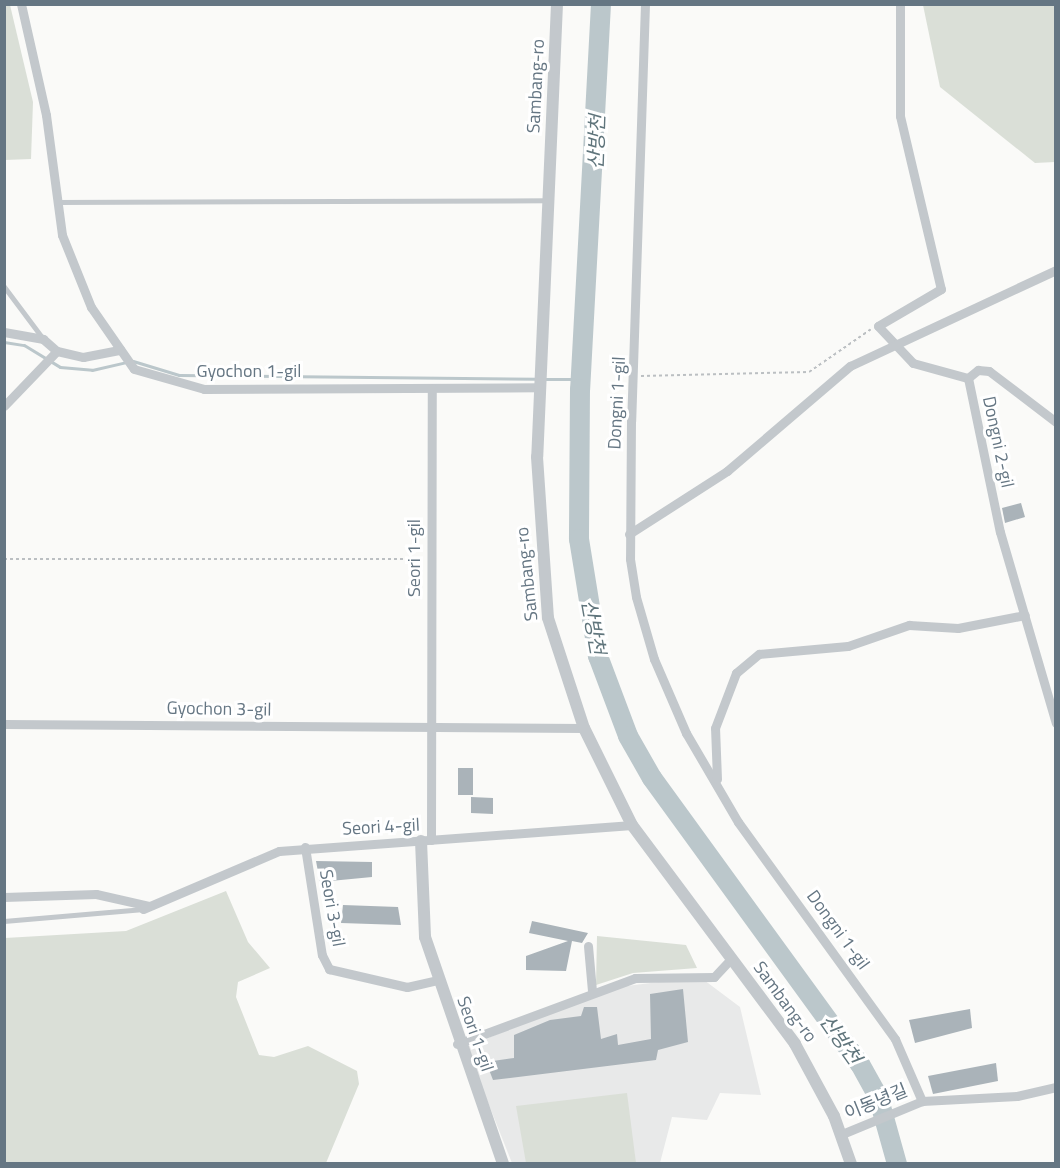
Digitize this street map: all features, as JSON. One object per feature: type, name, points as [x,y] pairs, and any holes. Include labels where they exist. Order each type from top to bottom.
[{"type":"street","name":"Gyochon 1-gil","points":[[21,4],[46,115],[56,202],[72,267],[122,353],[134,368],[196,389],[539,386]]},
{"type":"street","name":"Sambang-ro","points":[[557,4],[537,467],[547,608],[584,728],[632,825],[795,1044],[842,1134],[851,1164]]},
{"type":"street","name":"Dongni 1-gil","points":[[645,4],[629,534],[636,597],[654,659],[686,733],[717,784],[895,1039],[922,1101]]},
{"type":"street","points":[[878,326],[941,289],[900,116],[900,4]]},
{"type":"street","points":[[629,534],[727,471],[850,366],[891,344],[930,333],[1056,270]]},
{"type":"street","name":"Dongni 2-gil","points":[[878,326],[891,344],[914,363],[968,378],[1000,532],[1056,723]]},
{"type":"street","points":[[4,332],[43,339],[55,354],[83,357],[122,353]]},
{"type":"street","points":[[4,406],[44,368],[55,354]]},
{"type":"street","points":[[968,378],[978,370],[989,371],[1056,422]]},
{"type":"street","name":"Seori 1-gil","points":[[432,388],[432,728],[421,909],[438,980],[458,1044],[503,1164]]},
{"type":"street","points":[[717,784],[715,728],[736,673],[749,660],[773,651],[848,646],[909,625],[958,628],[1025,615]]},
{"type":"street","name":"Gyochon 3-gil","points":[[4,724],[432,728]]},
{"type":"street","points":[[432,728],[584,728]]},
{"type":"street","name":"Seori 4-gil","points":[[146,908],[279,851],[305,847],[426,841],[632,825]]},
{"type":"street","name":"Seori 3-gil","points":[[305,847],[322,955],[329,969],[407,987],[438,980]]},
{"type":"street","points":[[4,897],[96,894],[146,908]]},
{"type":"street","points":[[588,946],[586,958],[592,991]]},
{"type":"street","points":[[574,957],[586,958]]},
{"type":"street","points":[[458,1044],[592,991],[635,978],[714,977],[731,959]]},
{"type":"street","points":[[922,1101],[1007,1098],[1056,1087]]},
{"type":"street","name":"이동녕길","points":[[842,1134],[922,1101]]},
{"type":"lane","points":[[56,202],[549,200]]},
{"type":"lane","points":[[4,286],[43,339]]},
{"type":"lane","points":[[4,921],[146,908]]},
{"type":"path","points":[[635,376],[809,372],[878,326]]},
{"type":"path","points":[[4,559],[432,559]]},
{"type":"shaded area","points":[[4,5],[10,5],[33,102],[31,159],[5,160]]},
{"type":"shaded area","points":[[923,5],[1055,5],[1055,162],[1035,163],[940,87]]},
{"type":"shaded area","points":[[226,891],[248,942],[270,968],[238,982],[236,997],[259,1055],[274,1057],[308,1046],[357,1071],[359,1084],[326,1163],[5,1163],[5,938],[126,931]]},
{"type":"shaded area","points":[[597,936],[686,945],[697,968],[633,973],[596,985]]},
{"type":"shaded area","points":[[700,977],[740,1007],[761,1095],[720,1093],[707,1120],[672,1117],[660,1163],[512,1163],[466,1047],[610,988]]},
{"type":"shaded area","points":[[627,1093],[636,1163],[526,1163],[516,1106]]},
{"type":"building","points":[[1021,503],[1025,517],[1005,523],[1002,508]]},
{"type":"building","points":[[458,768],[473,768],[473,795],[458,795]]},
{"type":"building","points":[[471,797],[493,798],[493,814],[471,813]]},
{"type":"building","points":[[316,861],[372,862],[372,877],[320,882]]},
{"type":"building","points":[[343,905],[398,907],[401,925],[341,923]]},
{"type":"building","points":[[532,921],[588,933],[582,943],[572,941],[566,971],[526,970],[526,956],[568,941],[529,933]]},
{"type":"building","points":[[683,989],[688,1042],[658,1050],[656,1060],[493,1080],[486,1062],[514,1058],[514,1035],[550,1020],[581,1016],[584,1007],[597,1007],[601,1039],[617,1034],[618,1045],[651,1039],[650,994]]},
{"type":"building","points":[[970,1009],[972,1028],[915,1043],[909,1020]]},
{"type":"building","points":[[996,1063],[998,1081],[933,1094],[928,1076]]},
{"type":"waterway","name":"산방천","points":[[601,4],[580,389],[579,539],[598,656],[628,736],[652,778],[860,1064],[878,1096],[897,1164]]},
{"type":"waterway","points":[[4,342],[24,345],[60,367],[92,370],[126,362]]},
{"type":"waterway","points":[[133,361],[179,375],[536,379]]},
{"type":"waterway","points":[[543,379],[580,379]]}]
